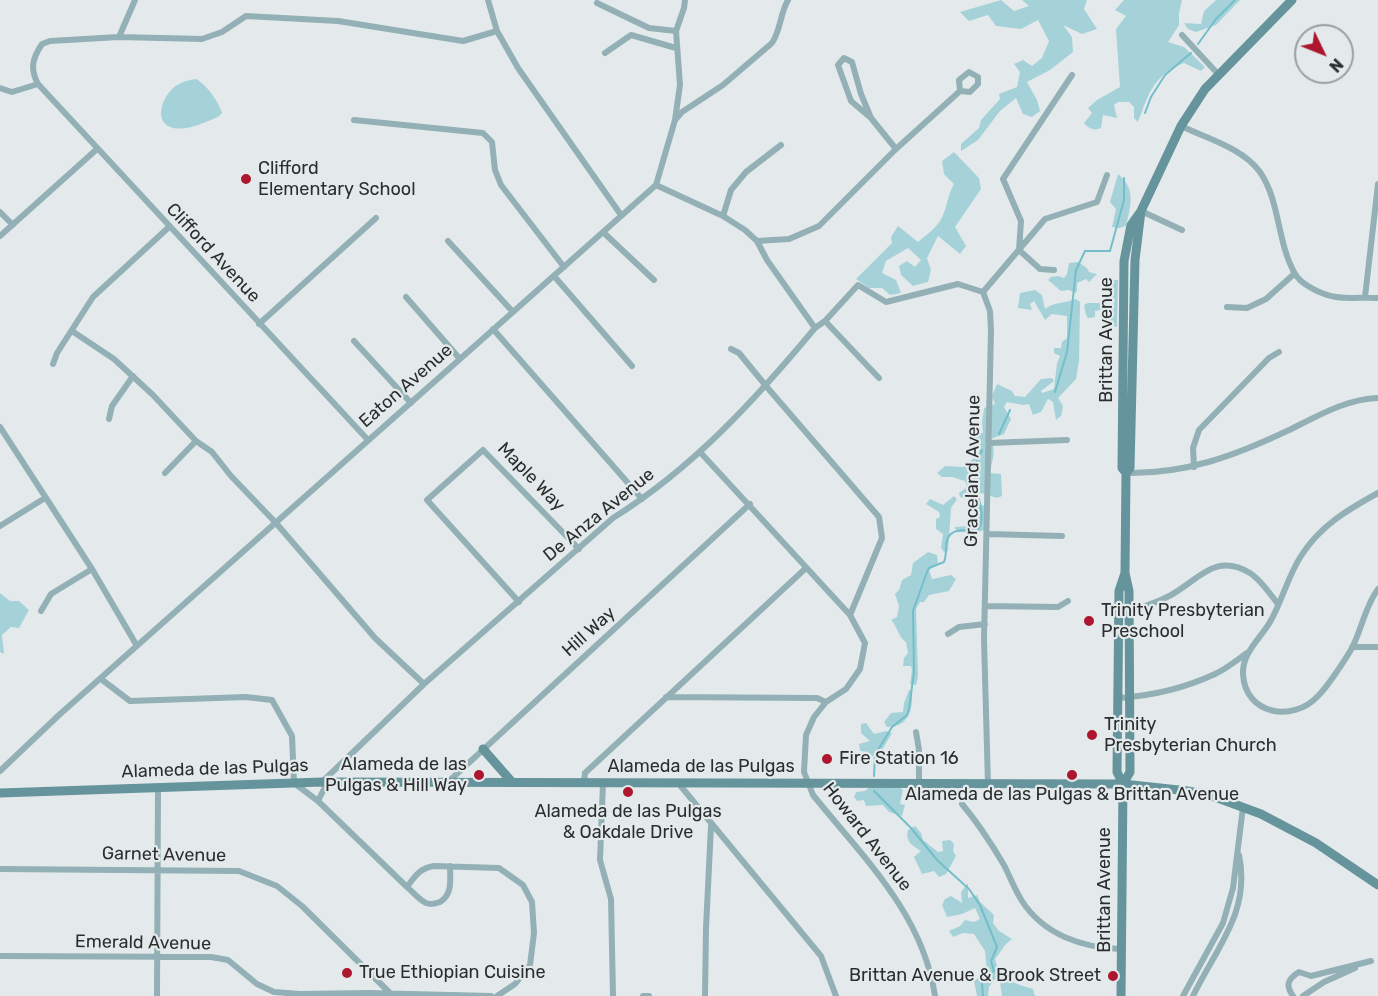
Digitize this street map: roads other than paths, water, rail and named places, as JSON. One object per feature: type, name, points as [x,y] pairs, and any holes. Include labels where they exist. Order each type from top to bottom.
[{"type":"main road","name":"Brittan Avenue","points":[[1123,784],[1130,772],[1129,591],[1125,573],[1126,472],[1130,468],[1135,260],[1141,211],[1181,126],[1205,89],[1292,0]]},
{"type":"main road","name":"Brittan Avenue","points":[[1121,996],[1123,784],[1117,772],[1119,591],[1125,573]]},
{"type":"main road","points":[[483,749],[512,782]]},
{"type":"main road","name":"Alameda de las Pulgas","points":[[0,793],[326,782],[1123,784],[1188,791],[1243,807],[1288,827],[1378,885]]},
{"type":"street","points":[[119,37],[135,0]]},
{"type":"street","points":[[488,0],[497,31],[518,68],[621,215]]},
{"type":"street","points":[[685,0],[676,32],[680,85],[675,120],[656,186],[723,216],[745,230],[757,241],[767,260],[815,328]]},
{"type":"street","points":[[675,120],[682,112],[723,86],[772,43],[778,34],[782,11],[788,0]]},
{"type":"street","points":[[597,3],[649,28],[676,32]]},
{"type":"street","points":[[0,88],[12,92],[38,84],[32,69],[33,60],[42,44],[50,41],[119,37],[202,39],[222,32],[246,15],[348,22],[463,41],[497,31]]},
{"type":"street","points":[[605,53],[631,34],[676,48]]},
{"type":"street","points":[[1182,35],[1218,74]]},
{"type":"street","points":[[871,118],[852,62],[844,58],[838,65],[851,101],[871,118],[896,149]]},
{"type":"street","points":[[1019,250],[1021,221],[1003,179],[1072,75]]},
{"type":"street","name":"Clifford Avenue","points":[[38,84],[368,440]]},
{"type":"street","points":[[757,241],[789,238],[819,226],[896,149],[960,91]]},
{"type":"street","points":[[354,120],[483,133],[492,142],[495,170],[501,185],[564,267]]},
{"type":"street","points":[[1181,126],[1237,152],[1250,160],[1260,172],[1270,193],[1294,274],[1312,288],[1335,297],[1378,298]]},
{"type":"street","points":[[723,216],[731,190],[747,172],[781,145]]},
{"type":"street","points":[[0,236],[97,149]]},
{"type":"street","points":[[983,292],[1045,219],[1096,202],[1107,175]]},
{"type":"street","points":[[1365,297],[1378,183]]},
{"type":"street","name":"Eaton Avenue","points":[[0,771],[59,715],[656,186]]},
{"type":"street","points":[[1141,211],[1182,230]]},
{"type":"street","points":[[0,212],[13,225]]},
{"type":"street","points":[[259,324],[376,218]]},
{"type":"street","points":[[53,364],[57,353],[93,297],[169,227]]},
{"type":"street","points":[[603,232],[654,280]]},
{"type":"street","points":[[448,241],[513,312]]},
{"type":"street","points":[[1019,250],[1040,269],[1054,270]]},
{"type":"street","points":[[1227,307],[1247,308],[1266,299],[1294,274]]},
{"type":"street","points":[[554,276],[632,366]]},
{"type":"street","name":"De Anza Avenue","points":[[318,801],[326,782],[424,684],[613,518],[642,499],[728,427],[815,328],[825,321],[858,285],[886,302],[958,284],[983,292]]},
{"type":"street","name":"Graceland Avenue","points":[[983,292],[990,311],[991,331],[985,606],[988,785]]},
{"type":"street","points":[[406,297],[460,359]]},
{"type":"street","points":[[825,321],[879,378]]},
{"type":"street","points":[[493,329],[642,499]]},
{"type":"street","points":[[72,331],[114,359],[196,441],[212,452],[375,638],[424,684]]},
{"type":"street","points":[[354,341],[411,403]]},
{"type":"street","points":[[730,350],[740,353],[879,516],[882,538],[850,615]]},
{"type":"street","points":[[1194,466],[1192,447],[1199,430],[1269,358],[1279,352]]},
{"type":"street","points":[[109,419],[112,406],[133,376]]},
{"type":"street","points":[[1126,472],[1163,472],[1226,458],[1343,404],[1378,398]]},
{"type":"street","points":[[0,427],[3,439],[92,569],[137,646]]},
{"type":"street","points":[[989,443],[1067,440]]},
{"type":"street","points":[[165,473],[196,441]]},
{"type":"street","name":"Maple Way","points":[[519,602],[427,500],[483,450],[579,549]]},
{"type":"street","name":"Howard Avenue","points":[[700,452],[850,615],[865,643],[860,669],[846,689],[826,702],[814,717],[806,735],[804,772],[813,795],[897,898],[921,946],[935,996]]},
{"type":"street","points":[[1118,698],[1195,682],[1217,673],[1247,653],[1264,631],[1300,557],[1320,531],[1346,510],[1378,493]]},
{"type":"street","points":[[0,526],[45,498]]},
{"type":"street","name":"Hill Way","points":[[448,782],[750,504]]},
{"type":"street","points":[[987,534],[1062,536]]},
{"type":"street","points":[[1145,606],[1163,600],[1180,590],[1199,574],[1211,568],[1223,566],[1239,568],[1250,573],[1278,604]]},
{"type":"street","points":[[584,783],[585,773],[806,568]]},
{"type":"street","points":[[41,611],[51,594],[92,569]]},
{"type":"street","points":[[1247,653],[1243,674],[1251,697],[1261,706],[1276,712],[1287,713],[1299,710],[1318,697],[1352,647],[1378,589]]},
{"type":"street","points":[[985,606],[1058,607],[1068,601]]},
{"type":"street","points":[[948,634],[959,627],[985,624]]},
{"type":"street","points":[[1352,647],[1378,647]]},
{"type":"street","points":[[101,679],[130,701],[246,697],[272,700],[292,736],[294,783],[318,801],[407,887],[429,904],[436,904],[443,900],[450,889],[450,866]]},
{"type":"street","points":[[665,697],[817,698],[826,702]]},
{"type":"street","points":[[916,732],[919,750],[919,784]]},
{"type":"street","points":[[603,783],[600,860],[612,899],[613,996]]},
{"type":"street","points":[[679,784],[821,956],[836,996]]},
{"type":"street","points":[[157,996],[158,788]]},
{"type":"street","points":[[962,804],[980,825],[1030,913],[1043,925],[1069,940],[1088,946],[1121,949]]},
{"type":"street","points":[[1183,996],[1223,923],[1233,888],[1239,822],[1243,807]]},
{"type":"street","points":[[705,996],[711,825]]},
{"type":"street","points":[[1193,996],[1233,925],[1243,873],[1238,851]]},
{"type":"street","points":[[407,887],[425,867],[450,866],[498,868],[523,885],[532,902],[534,933],[530,965],[515,984],[497,996]]},
{"type":"street","name":"Garnet Avenue","points":[[0,869],[239,871],[277,886],[302,906],[390,993]]},
{"type":"street","name":"Emerald Avenue","points":[[0,956],[211,957],[228,960],[257,984],[274,992],[491,996]]},
{"type":"street","points":[[1303,996],[1324,982],[1378,958]]},
{"type":"street","points":[[1293,996],[1288,983],[1290,978],[1299,972],[1311,976],[1371,961]]},
{"type":"street","points":[[643,996],[649,996]]},
{"type":"waterway","points":[[1198,44],[1216,19],[1235,0]]},
{"type":"waterway","points":[[1145,113],[1151,97],[1165,75],[1191,53]]},
{"type":"waterway","points":[[1055,392],[1067,352],[1076,270],[1085,251],[1110,251],[1124,200],[1124,178]]},
{"type":"waterway","points":[[999,434],[1010,410]]},
{"type":"waterway","points":[[874,776],[875,755],[892,727],[907,715],[909,709],[914,672],[913,611],[927,572],[929,568],[944,562],[947,541],[952,533],[961,530],[978,530],[981,524],[982,517],[974,473],[982,450]]},
{"type":"waterway","points":[[874,791],[911,828],[937,860],[969,889],[980,905],[997,947],[991,961],[994,971],[982,983],[983,996]]},
{"type":"place","name":"Clifford Elementary School","points":[[246,179]]},
{"type":"place","name":"Trinity Presbyterian Preschool","points":[[1089,621]]},
{"type":"place","name":"Trinity Presbyterian Church","points":[[1092,735]]},
{"type":"place","name":"Fire Station 16","points":[[827,759]]},
{"type":"place","name":"Alameda de las Pulgas & Hill Way","points":[[479,775]]},
{"type":"place","name":"Alameda de las Pulgas & Brittan Avenue","points":[[1072,775]]},
{"type":"place","name":"Alameda de las Pulgas & Oakdale Drive","points":[[628,792]]},
{"type":"place","name":"True Ethiopian Cuisine","points":[[347,973]]},
{"type":"place","name":"Brittan Avenue & Brook Street","points":[[1113,976]]}]
